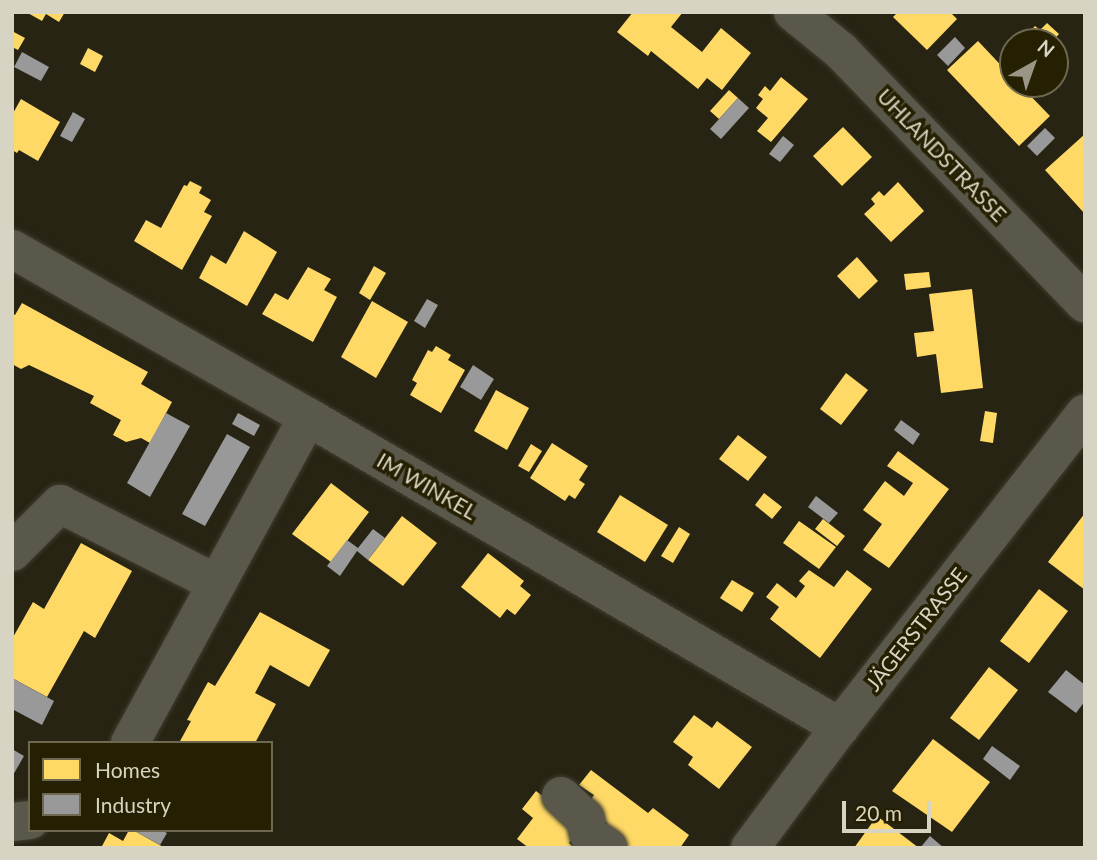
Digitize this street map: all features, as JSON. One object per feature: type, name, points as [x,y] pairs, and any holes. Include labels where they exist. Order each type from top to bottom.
[{"type":"street","name":"UHLANDSTRASSE","points":[[793,12],[841,51],[1085,304]]},
{"type":"street","name":"IM WINKEL","points":[[12,249],[308,417],[840,727]]},
{"type":"street","name":"JÄGERSTRASSE","points":[[750,848],[840,727],[1085,414]]},
{"type":"street","points":[[131,741],[308,417]]},
{"type":"street","points":[[12,552],[60,504],[216,583]]},
{"type":"street","points":[[561,796],[585,818],[589,835],[608,848]]},
{"type":"building: Homes","points":[[26,12],[65,12],[59,22],[46,14],[42,21]]},
{"type":"building: Homes","points":[[633,12],[683,12],[671,27],[702,52],[721,28],[751,53],[722,90],[707,78],[698,89],[651,51],[648,56],[617,32]]},
{"type":"building: Homes","points":[[898,12],[950,12],[957,19],[927,50],[893,17]]},
{"type":"building: Homes","points":[[12,31],[25,38],[18,50],[12,47]]},
{"type":"building: Homes","points":[[978,41],[999,63],[999,98],[1033,98],[1050,116],[1019,146],[947,70]]},
{"type":"building: Homes","points":[[88,48],[103,56],[95,72],[80,64]]},
{"type":"building: Homes","points":[[781,77],[808,99],[771,142],[757,131],[768,118],[756,108],[763,99],[758,95],[765,86],[770,91]]},
{"type":"building: Homes","points":[[729,90],[738,98],[719,119],[710,111]]},
{"type":"building: Homes","points":[[21,99],[60,122],[38,161],[19,150],[17,153],[12,150],[12,115]]},
{"type":"building: Homes","points":[[843,127],[872,157],[842,186],[813,156]]},
{"type":"building: Homes","points":[[1085,134],[1085,214],[1045,170]]},
{"type":"building: Homes","points":[[190,181],[202,187],[199,193],[211,200],[204,212],[212,216],[182,270],[134,241],[146,220],[161,228],[184,185],[187,186]]},
{"type":"building: Homes","points":[[898,182],[924,211],[891,242],[864,214],[875,204],[871,199],[879,191],[884,196]]},
{"type":"building: Homes","points":[[244,231],[277,252],[247,306],[199,278],[211,255],[226,264]]},
{"type":"building: Homes","points":[[857,257],[878,281],[859,299],[837,276]]},
{"type":"building: Homes","points":[[374,266],[386,273],[370,300],[359,293]]},
{"type":"building: Homes","points":[[308,267],[331,279],[324,290],[337,297],[313,342],[262,314],[275,293],[288,300]]},
{"type":"building: Homes","points":[[929,272],[931,287],[906,290],[904,274]]},
{"type":"building: Homes","points":[[972,289],[983,388],[941,393],[936,354],[917,357],[914,333],[934,331],[929,294]]},
{"type":"building: Homes","points":[[372,301],[408,322],[376,378],[341,357]]},
{"type":"building: Homes","points":[[22,303],[148,372],[141,384],[172,402],[150,443],[141,438],[126,442],[113,435],[121,420],[90,403],[94,396],[29,365],[21,369],[12,364],[12,313],[15,315]]},
{"type":"building: Homes","points":[[436,346],[451,355],[448,360],[465,370],[441,413],[410,395],[417,383],[412,380],[428,350],[432,352]]},
{"type":"building: Homes","points":[[846,373],[868,390],[841,425],[820,409]]},
{"type":"building: Homes","points":[[496,390],[529,408],[507,450],[474,431]]},
{"type":"building: Homes","points":[[985,411],[997,413],[993,443],[980,441]]},
{"type":"building: Homes","points":[[738,435],[767,457],[748,481],[719,459]]},
{"type":"building: Homes","points":[[552,443],[588,466],[579,480],[585,484],[575,499],[569,495],[565,501],[530,478]]},
{"type":"building: Homes","points":[[531,444],[542,451],[529,472],[518,466]]},
{"type":"building: Homes","points":[[898,451],[949,489],[889,568],[863,550],[882,524],[863,510],[885,481],[904,496],[913,483],[887,466]]},
{"type":"building: Homes","points":[[331,483],[369,512],[331,562],[292,534]]},
{"type":"building: Homes","points":[[764,493],[782,507],[772,519],[755,505]]},
{"type":"building: Homes","points":[[620,495],[668,525],[645,562],[597,532]]},
{"type":"building: Homes","points":[[1085,513],[1085,590],[1048,562]]},
{"type":"building: Homes","points":[[402,516],[437,543],[403,586],[368,560]]},
{"type":"building: Homes","points":[[823,519],[845,536],[837,546],[815,529]]},
{"type":"building: Homes","points":[[799,521],[836,547],[819,569],[783,543]]},
{"type":"building: Homes","points":[[679,527],[690,534],[673,563],[661,556]]},
{"type":"building: Homes","points":[[81,543],[132,571],[95,638],[84,631],[47,697],[12,678],[12,639],[33,602],[44,609]]},
{"type":"building: Homes","points":[[488,553],[524,581],[520,586],[531,595],[515,615],[507,609],[500,618],[461,587]]},
{"type":"building: Homes","points":[[809,570],[834,587],[847,570],[872,589],[820,658],[770,619],[779,607],[766,597],[777,583],[796,598],[805,586],[799,581]]},
{"type":"building: Homes","points":[[732,580],[754,593],[742,612],[720,598]]},
{"type":"building: Homes","points":[[1039,589],[1068,611],[1029,663],[1000,641]]},
{"type":"building: Homes","points":[[260,612],[330,650],[309,687],[270,665],[255,693],[276,704],[256,741],[180,741],[191,721],[187,720],[208,682],[215,686]]},
{"type":"building: Homes","points":[[989,667],[1018,690],[979,740],[950,718]]},
{"type":"building: Homes","points":[[694,715],[712,728],[717,721],[752,747],[719,789],[688,765],[693,757],[673,742]]},
{"type":"building: Homes","points":[[933,739],[990,782],[952,832],[892,791]]},
{"type":"building: Homes","points":[[591,770],[648,813],[653,808],[689,835],[680,848],[619,848],[600,833],[607,823],[585,807],[594,795],[579,785]]},
{"type":"building: Homes","points":[[536,791],[582,826],[569,843],[575,848],[529,848],[517,839],[533,818],[522,809]]},
{"type":"building: Homes","points":[[877,816],[919,848],[854,848]]},
{"type":"building: Homes","points":[[128,832],[137,832],[165,848],[101,848],[109,833],[123,841]]},
{"type":"building: Industry","points":[[955,37],[965,48],[948,66],[937,55]]},
{"type":"building: Industry","points":[[22,52],[49,67],[41,81],[14,67]]},
{"type":"building: Industry","points":[[738,98],[749,108],[721,139],[710,129]]},
{"type":"building: Industry","points":[[73,112],[85,119],[72,142],[60,136]]},
{"type":"building: Industry","points":[[1045,128],[1055,138],[1037,156],[1027,146]]},
{"type":"building: Industry","points":[[783,136],[794,145],[780,162],[769,154]]},
{"type":"building: Industry","points":[[427,299],[438,305],[425,328],[414,321]]},
{"type":"building: Industry","points":[[473,365],[494,379],[481,400],[460,387]]},
{"type":"building: Industry","points":[[166,413],[190,426],[150,497],[127,483]]},
{"type":"building: Industry","points":[[238,413],[260,425],[254,436],[232,424]]},
{"type":"building: Industry","points":[[901,420],[920,434],[913,445],[894,430]]},
{"type":"building: Industry","points":[[227,434],[250,447],[205,526],[182,514]]},
{"type":"building: Industry","points":[[816,496],[838,513],[829,523],[808,507]]},
{"type":"building: Industry","points":[[373,529],[385,538],[368,560],[357,551],[340,576],[327,566],[347,540],[358,548]]},
{"type":"building: Industry","points":[[1066,670],[1085,685],[1085,701],[1076,713],[1048,692]]},
{"type":"building: Industry","points":[[12,678],[54,701],[42,725],[12,709]]},
{"type":"building: Industry","points":[[992,746],[1020,766],[1010,780],[983,759]]},
{"type":"building: Industry","points":[[12,749],[24,756],[12,777]]},
{"type":"building: Industry","points":[[137,832],[167,833],[160,845]]},
{"type":"building: Industry","points":[[930,836],[944,848],[920,848]]}]
